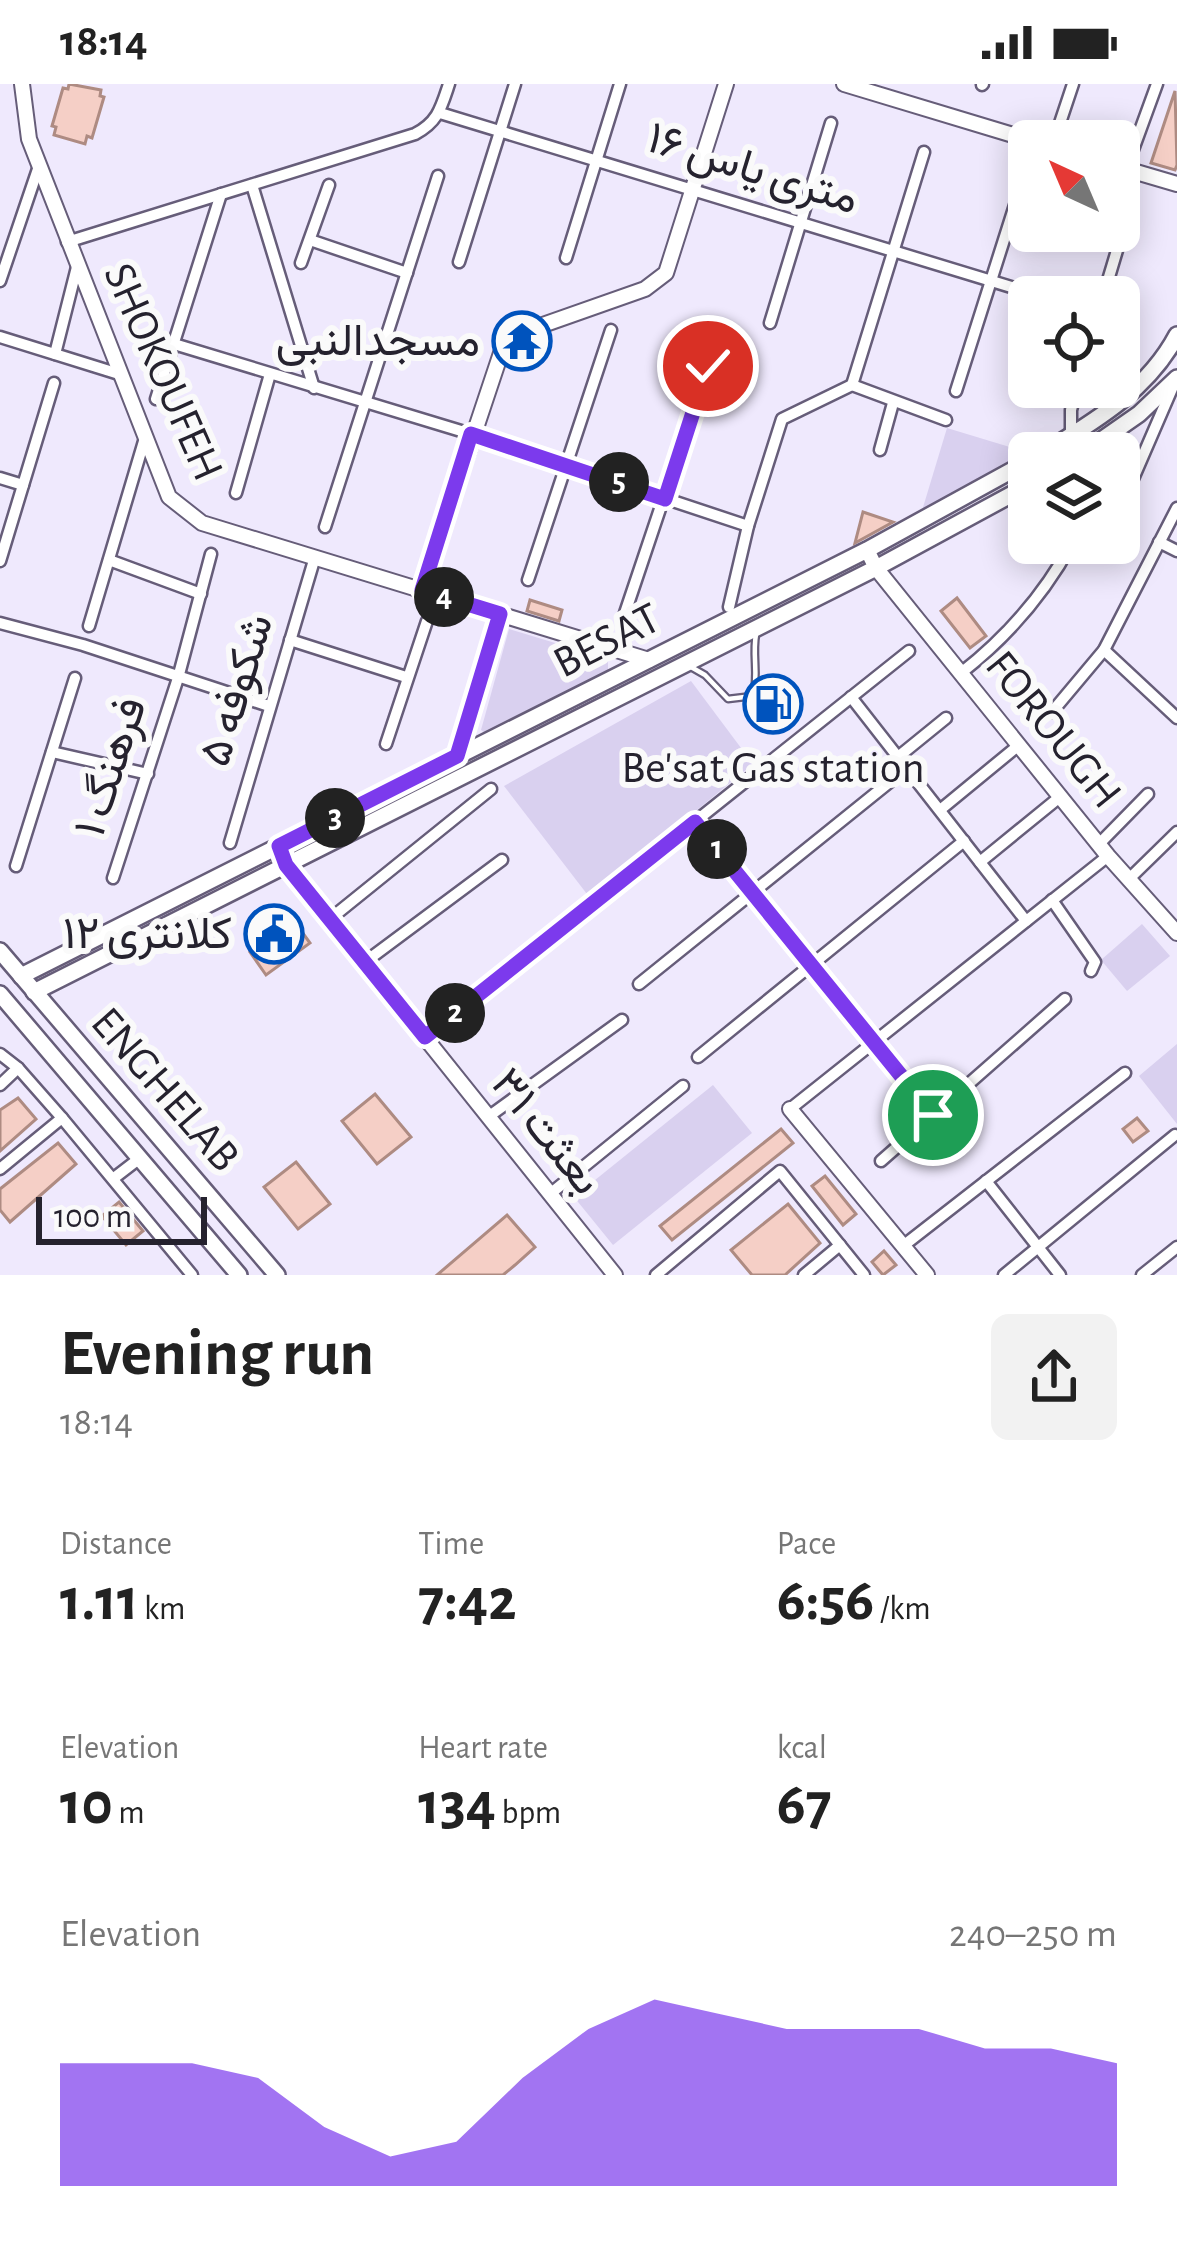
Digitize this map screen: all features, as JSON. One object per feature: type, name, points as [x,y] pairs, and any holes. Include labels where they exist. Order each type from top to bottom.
[{"type":"main road","points":[[1075,432],[1131,394],[1165,359],[1177,335]]},
{"type":"main road","points":[[1118,432],[1175,381]]},
{"type":"main road","name":"BESAT","points":[[21,976],[867,550],[1008,473]]},
{"type":"main road","name":"BESAT","points":[[34,992],[876,568],[1008,496]]},
{"type":"main road","points":[[279,846],[286,865]]},
{"type":"main road","name":"ENGHELAB","points":[[0,951],[277,1275]]},
{"type":"main road","name":"ENGHELAB","points":[[0,994],[239,1275]]},
{"type":"street","name":"SHOKOUFEH","points":[[22,84],[22,106],[39,166],[67,242],[170,497],[185,512],[202,523],[649,660]]},
{"type":"street","points":[[67,242],[415,134],[431,126],[440,113],[448,84]]},
{"type":"street","points":[[459,262],[515,84]]},
{"type":"street","points":[[566,258],[620,84]]},
{"type":"street","points":[[422,590],[506,338],[645,289],[667,273],[726,84]]},
{"type":"street","points":[[844,84],[874,88],[1008,133]]},
{"type":"street","points":[[1061,120],[1073,84]]},
{"type":"street","points":[[1140,125],[1157,84]]},
{"type":"street","name":"۱۶ متری یاس","points":[[440,113],[1008,285]]},
{"type":"street","points":[[770,323],[831,123]]},
{"type":"street","points":[[729,607],[782,418],[852,385],[924,152]]},
{"type":"street","points":[[0,280],[5,248],[39,166]]},
{"type":"street","points":[[1140,173],[1177,184]]},
{"type":"street","points":[[325,527],[438,176]]},
{"type":"street","points":[[302,263],[329,184]]},
{"type":"street","points":[[252,185],[314,388]]},
{"type":"street","points":[[157,399],[221,194]]},
{"type":"street","points":[[956,391],[1008,226]]},
{"type":"street","points":[[310,240],[407,273]]},
{"type":"street","points":[[55,353],[77,267]]},
{"type":"street","points":[[528,580],[611,330]]},
{"type":"street","points":[[0,337],[119,374]]},
{"type":"street","points":[[174,344],[567,464],[748,526]]},
{"type":"street","points":[[623,619],[708,366]]},
{"type":"street","points":[[236,493],[270,374]]},
{"type":"street","points":[[1140,462],[1175,381]]},
{"type":"street","points":[[0,561],[54,383]]},
{"type":"street","points":[[852,385],[946,421]]},
{"type":"street","points":[[880,450],[893,403]]},
{"type":"street","points":[[89,626],[145,438]]},
{"type":"street","points":[[0,478],[23,485]]},
{"type":"street","points":[[1052,712],[1104,650],[1177,508]]},
{"type":"street","points":[[1159,542],[1177,551]]},
{"type":"street","name":"FOROUGH","points":[[867,550],[876,568],[1103,850],[1177,933]]},
{"type":"street","name":"فرهنگ ۱","points":[[113,878],[178,678],[211,554]]},
{"type":"street","name":"شکوفه ۵","points":[[230,843],[314,557]]},
{"type":"street","points":[[109,560],[201,594]]},
{"type":"street","points":[[961,674],[1002,641],[1058,564]]},
{"type":"street","points":[[457,756],[500,614]]},
{"type":"street","points":[[386,744],[427,621]]},
{"type":"street","points":[[0,623],[269,706]]},
{"type":"street","points":[[290,640],[406,677]]},
{"type":"street","points":[[1104,650],[1177,718]]},
{"type":"street","points":[[425,1037],[909,651]]},
{"type":"street","points":[[16,866],[75,678]]},
{"type":"street","points":[[851,697],[1026,921]]},
{"type":"street","points":[[898,757],[946,718]]},
{"type":"street","points":[[940,810],[1019,745]]},
{"type":"street","points":[[52,752],[148,774]]},
{"type":"street","points":[[639,984],[907,768]]},
{"type":"street","points":[[330,919],[491,789]]},
{"type":"street","points":[[927,1275],[790,1109],[1052,900],[1103,850],[1148,794]]},
{"type":"street","points":[[980,862],[1060,796]]},
{"type":"street","points":[[695,822],[933,1115]]},
{"type":"street","points":[[1129,879],[1177,832]]},
{"type":"street","points":[[698,1057],[964,841]]},
{"type":"street","points":[[364,962],[502,860]]},
{"type":"street","name":"بعثت ۳۱","points":[[286,865],[615,1275]]},
{"type":"street","points":[[1052,900],[1095,962],[1090,970]]},
{"type":"street","points":[[881,1161],[1066,998]]},
{"type":"street","points":[[488,1117],[622,1020]]},
{"type":"street","points":[[0,1054],[62,1118],[192,1275]]},
{"type":"street","points":[[0,1085],[18,1068]]},
{"type":"street","points":[[903,1246],[1125,1073]]},
{"type":"street","points":[[550,1194],[683,1086]]},
{"type":"street","points":[[0,1169],[62,1118]]},
{"type":"street","points":[[1004,1275],[1175,1135]]},
{"type":"street","points":[[114,1178],[140,1158]]},
{"type":"street","points":[[656,1275],[780,1171],[864,1275]]},
{"type":"street","points":[[986,1181],[1060,1275]]},
{"type":"street","points":[[804,1275],[840,1245]]},
{"type":"street","points":[[1142,1275],[1177,1247]]},
{"type":"lane","points":[[686,664],[705,675],[728,699],[752,697],[759,674],[753,653],[756,628]]},
{"type":"shaded area","points":[[947,428],[1008,447],[1008,463],[921,514]]},
{"type":"shaded area","points":[[509,629],[608,659],[608,671],[485,733],[481,730]]},
{"type":"shaded area","points":[[691,681],[753,764],[590,898],[504,786]]},
{"type":"shaded area","points":[[1142,924],[1170,956],[1127,991],[1101,960]]},
{"type":"shaded area","points":[[1177,1044],[1177,1124],[1139,1076]]},
{"type":"shaded area","points":[[713,1085],[752,1133],[613,1245],[574,1197]]},
{"type":"building","points":[[69,84],[101,90],[104,97],[92,138],[87,136],[85,144],[54,135],[56,127],[52,126],[63,88],[68,89]]},
{"type":"building","points":[[1175,91],[1177,165],[1175,170],[1151,163]]},
{"type":"building","points":[[863,512],[893,522],[855,543]]},
{"type":"building","points":[[957,598],[986,636],[970,648],[941,611]]},
{"type":"building","points":[[530,600],[562,610],[559,621],[527,611]]},
{"type":"building","points":[[294,921],[310,943],[266,975],[250,952]]},
{"type":"building","points":[[375,1094],[411,1137],[377,1164],[342,1121]]},
{"type":"building","points":[[18,1098],[36,1119],[0,1151],[0,1110]]},
{"type":"building","points":[[1137,1118],[1148,1131],[1133,1142],[1123,1129]]},
{"type":"building","points":[[781,1129],[793,1143],[672,1240],[660,1226]]},
{"type":"building","points":[[58,1143],[76,1164],[10,1222],[0,1210],[0,1189]]},
{"type":"building","points":[[296,1162],[330,1204],[298,1229],[264,1187]]},
{"type":"building","points":[[825,1176],[856,1214],[843,1225],[812,1186]]},
{"type":"building","points":[[119,1202],[143,1231],[126,1245],[102,1216]]},
{"type":"building","points":[[788,1204],[820,1243],[785,1275],[752,1275],[731,1250]]},
{"type":"building","points":[[507,1215],[535,1247],[515,1265],[503,1275],[437,1275]]},
{"type":"building","points":[[884,1251],[896,1265],[883,1275],[872,1262]]},
{"type":"place","name":"مسجدالنبی","points":[[522,341]]},
{"type":"place","name":"Be'sat Gas station","points":[[773,704]]},
{"type":"place","name":"کلانتری ۱۲","points":[[274,934]]},
{"type":"route","points":[[708,366],[665,499],[471,434],[422,590],[500,614],[457,756],[279,846],[286,865],[425,1037],[695,822],[933,1115]]}]
